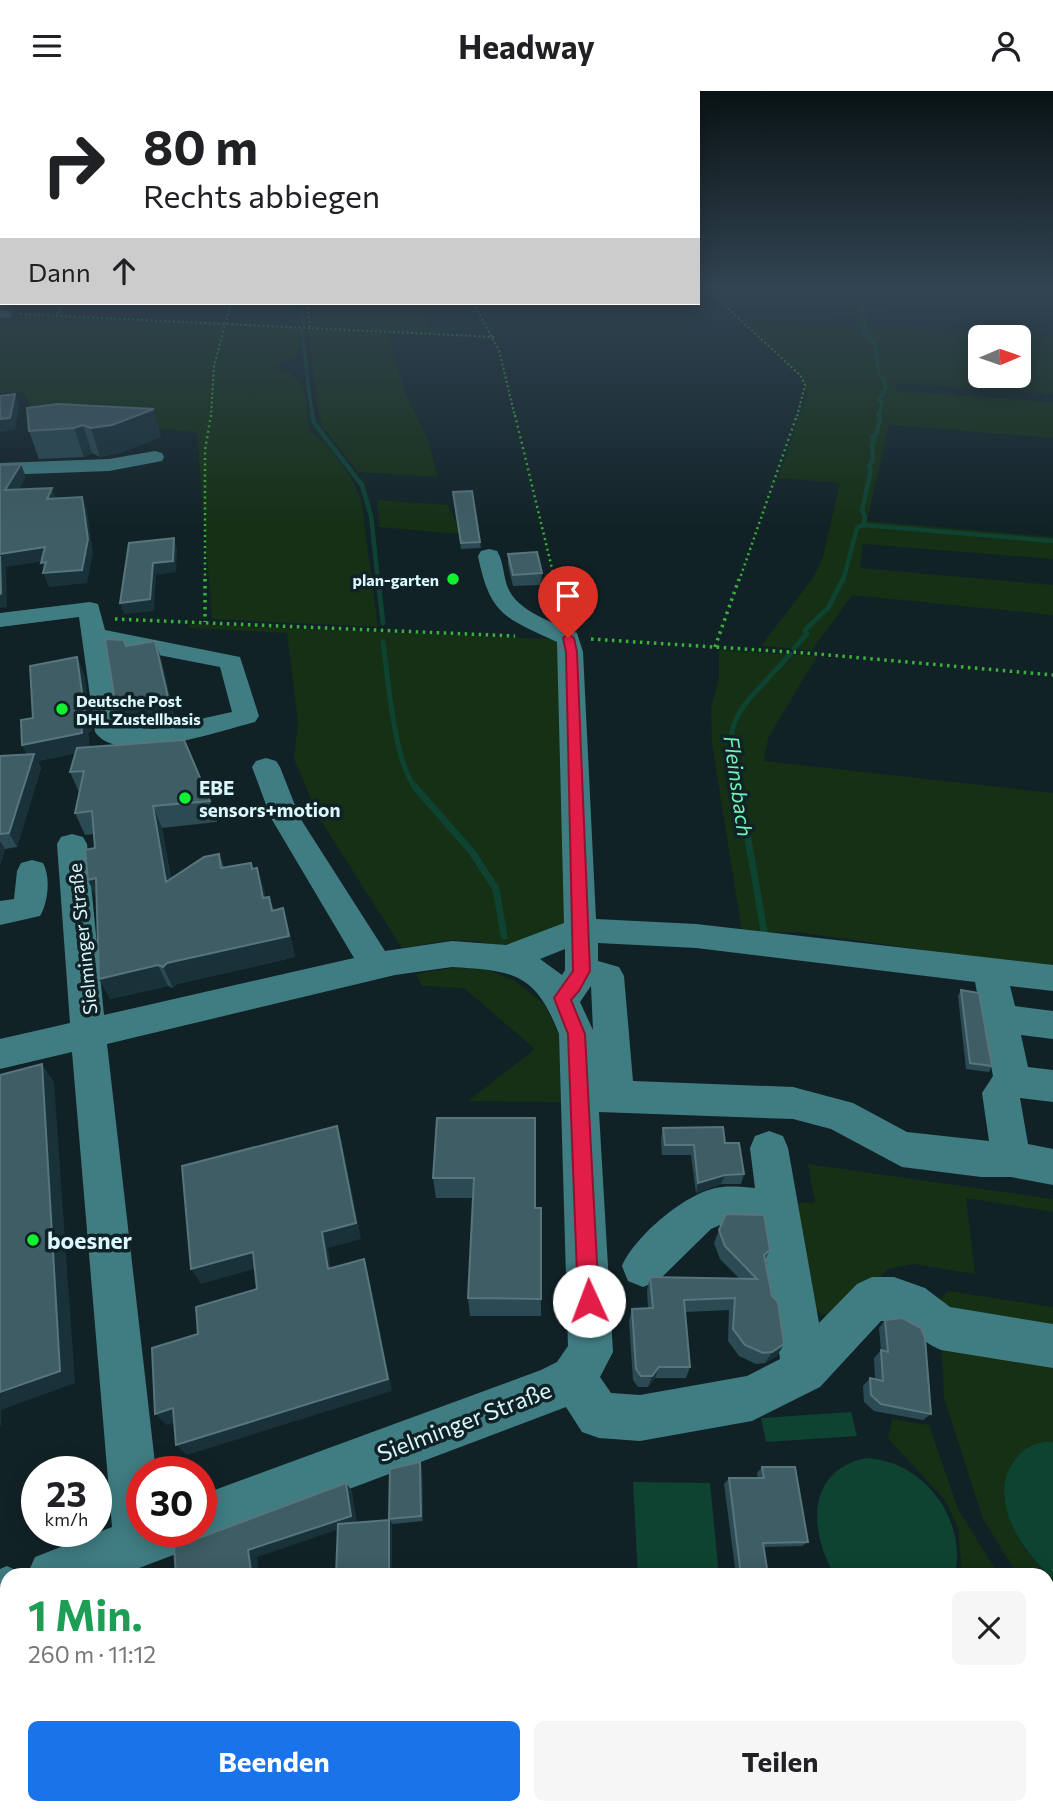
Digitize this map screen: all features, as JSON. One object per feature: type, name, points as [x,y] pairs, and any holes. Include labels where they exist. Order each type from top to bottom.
[{"type":"street","points":[[0,469],[109,465],[155,457]]},
{"type":"street","points":[[489,557],[498,592],[504,601],[568,638],[571,652],[580,930],[572,984]]},
{"type":"street","points":[[0,619],[90,609],[108,732],[115,738],[141,740],[246,716],[231,662],[94,635]]},
{"type":"street","points":[[266,767],[286,818],[376,966]]},
{"type":"street","name":"Sielminger Straße","points":[[72,844],[100,1157],[143,1456]]},
{"type":"street","points":[[0,913],[29,908],[32,870]]},
{"type":"street","points":[[580,930],[696,936],[1053,978]]},
{"type":"street","name":"Sielminger Straße","points":[[508,958],[580,930]]},
{"type":"street","name":"Sielminger Straße","points":[[0,1054],[376,966],[452,954],[508,958],[572,984],[577,1034],[599,1096],[591,1352],[573,1378],[554,1389],[217,1514]]},
{"type":"street","points":[[990,969],[1012,1081]]},
{"type":"street","points":[[999,1018],[1053,1024]]},
{"type":"street","points":[[1012,1081],[1053,1086]]},
{"type":"street","points":[[1011,1159],[1001,1093],[1012,1081]]},
{"type":"street","points":[[599,1096],[793,1103],[840,1115],[902,1149],[981,1159],[1011,1159],[1053,1167]]},
{"type":"street","points":[[769,1148],[804,1371]]},
{"type":"street","points":[[643,1266],[697,1215],[720,1206],[778,1207]]},
{"type":"street","points":[[573,1378],[598,1415],[640,1418],[752,1398],[804,1371],[872,1299],[894,1299],[910,1303],[942,1328],[1053,1346]]},
{"type":"street","name":"Sielminger Straße","points":[[72,1568],[128,1547]]},
{"type":"path","points":[[205,622],[205,450],[213,405],[214,367]]},
{"type":"path","points":[[501,367],[568,638],[715,647],[1053,675]]},
{"type":"path","points":[[715,647],[800,408],[805,385],[801,376],[792,367]]},
{"type":"path","points":[[90,609],[104,618],[517,636]]},
{"type":"shaded area","points":[[0,367],[277,367],[288,372],[305,391],[309,430],[328,446],[350,476],[361,499],[378,627],[212,619],[197,432],[37,421],[24,392],[0,393]]},
{"type":"shaded area","points":[[313,367],[398,367],[404,390],[428,440],[438,477],[358,472],[323,427]]},
{"type":"shaded area","points":[[794,367],[968,367],[968,388],[896,383],[897,391],[1053,402],[1053,438],[889,425],[867,521],[1053,537],[1053,559],[863,544],[860,568],[1053,585],[1053,615],[852,595],[812,650],[761,646],[813,578],[823,557],[840,483],[778,478],[807,393],[803,376]]},
{"type":"shaded area","points":[[1031,367],[1053,367],[1053,394],[982,389],[1031,389]]},
{"type":"shaded area","points":[[377,500],[448,505],[461,534],[379,527]]},
{"type":"shaded area","points":[[190,624],[552,639],[562,644],[575,923],[500,947],[477,941],[450,940],[402,948],[319,818],[294,759],[298,723],[287,633],[188,628]]},
{"type":"shaded area","points":[[719,650],[817,656],[768,738],[764,761],[1053,793],[1053,968],[797,932],[742,932],[712,743],[711,709],[719,677]]},
{"type":"shaded area","points":[[453,968],[485,969],[514,980],[544,1004],[559,1034],[561,1102],[468,1101],[535,1049],[464,988],[422,986],[416,974]]},
{"type":"shaded area","points":[[808,1164],[1053,1199],[1053,1212],[966,1198],[975,1274],[914,1264],[888,1269],[844,1314],[824,1315],[809,1306],[795,1203],[815,1202]]},
{"type":"shaded area","points":[[948,1291],[1053,1307],[1053,1334],[936,1304]]},
{"type":"shaded area","points":[[941,1338],[1053,1356],[1053,1442],[1014,1460],[1006,1493],[1012,1525],[1029,1554],[1041,1568],[1014,1568],[983,1519],[944,1398]]},
{"type":"shaded area","points":[[851,1412],[857,1436],[766,1442],[761,1418]]},
{"type":"shaded area","points":[[892,1419],[929,1425],[958,1509],[995,1568],[961,1568],[958,1527],[945,1500],[888,1438]]},
{"type":"shaded area","points":[[1043,1442],[1053,1442],[1053,1568],[1042,1568],[1029,1553],[1010,1521],[1006,1504],[1005,1486],[1009,1470],[1026,1449]]},
{"type":"shaded area","points":[[866,1458],[887,1462],[906,1470],[923,1482],[937,1497],[947,1514],[954,1534],[956,1568],[831,1568],[820,1539],[818,1504],[832,1475],[846,1465]]},
{"type":"shaded area","points":[[633,1482],[710,1483],[718,1568],[638,1568]]},
{"type":"building","points":[[15,394],[10,418],[0,419],[0,396]]},
{"type":"building","points":[[57,404],[154,409],[112,425],[29,431],[27,408]]},
{"type":"building","points":[[21,464],[5,490],[52,488],[47,499],[82,497],[88,539],[82,570],[43,573],[46,562],[41,563],[45,547],[0,554],[0,465]]},
{"type":"building","points":[[472,491],[480,542],[461,543],[453,492]]},
{"type":"building","points":[[174,538],[173,561],[153,563],[150,599],[120,603],[129,543]]},
{"type":"building","points":[[537,552],[542,573],[513,575],[508,554]]},
{"type":"building","points":[[105,639],[124,640],[126,646],[155,641],[168,697],[116,707]]},
{"type":"building","name":"Deutsche Post DHL Zustellbasis","points":[[77,657],[85,714],[80,715],[82,733],[22,745],[21,720],[33,718],[30,666]]},
{"type":"building","points":[[184,740],[210,801],[153,806],[166,882],[204,857],[219,854],[221,868],[251,863],[252,869],[257,868],[263,898],[269,897],[272,911],[283,908],[289,936],[167,963],[163,967],[158,965],[99,979],[96,878],[88,880],[85,850],[95,848],[92,811],[75,813],[84,771],[70,772],[77,748]]},
{"type":"building","points":[[34,754],[9,833],[0,834],[0,756]]},
{"type":"building","points":[[961,990],[979,993],[992,1066],[970,1063]]},
{"type":"building","name":"boesner","points":[[42,1064],[60,1371],[0,1392],[0,1075]]},
{"type":"building","points":[[437,1118],[535,1118],[535,1208],[541,1208],[541,1299],[468,1298],[474,1178],[433,1178]]},
{"type":"building","points":[[337,1126],[356,1223],[322,1232],[328,1269],[364,1259],[388,1379],[176,1445],[173,1408],[155,1414],[152,1348],[198,1334],[196,1307],[257,1289],[253,1252],[191,1269],[182,1166]]},
{"type":"building","points":[[723,1127],[725,1143],[739,1143],[744,1174],[725,1175],[698,1183],[694,1145],[665,1145],[663,1128]]},
{"type":"building","points":[[726,1214],[764,1215],[770,1250],[764,1255],[772,1296],[778,1302],[784,1344],[772,1352],[763,1353],[745,1345],[733,1329],[735,1298],[684,1300],[690,1367],[659,1367],[652,1376],[641,1376],[636,1369],[632,1309],[653,1308],[650,1277],[757,1279],[725,1246],[719,1230]]},
{"type":"building","points":[[902,1318],[921,1328],[925,1338],[931,1414],[881,1404],[871,1395],[870,1378],[883,1381],[881,1350],[888,1352],[885,1320]]},
{"type":"building","points":[[420,1462],[421,1516],[389,1519],[390,1469]]},
{"type":"building","points":[[762,1467],[795,1467],[808,1542],[763,1543],[767,1568],[740,1568],[729,1478],[764,1478]]},
{"type":"building","points":[[346,1483],[351,1516],[248,1550],[251,1568],[176,1568],[174,1547],[217,1547],[217,1531]]},
{"type":"building","points":[[389,1520],[389,1568],[336,1568],[338,1524]]},
{"type":"waterway","points":[[306,367],[313,417]]},
{"type":"waterway","name":"Fleinsbach","points":[[878,367],[886,388],[879,400],[882,402],[879,417]]},
{"type":"waterway","points":[[312,415],[314,423],[362,485],[371,516],[378,581]]},
{"type":"waterway","name":"Fleinsbach","points":[[863,525],[865,517],[862,510],[871,470],[869,466],[873,460],[872,444],[875,441],[872,437],[876,435],[879,417]]},
{"type":"waterway","name":"Fleinsbach","points":[[843,581],[857,528],[863,525]]},
{"type":"waterway","points":[[863,525],[1053,541]]},
{"type":"waterway","points":[[378,579],[383,623]]},
{"type":"waterway","name":"Fleinsbach","points":[[794,648],[807,634],[805,630],[828,608],[843,579]]},
{"type":"waterway","points":[[383,642],[397,742],[409,778],[417,789]]},
{"type":"waterway","name":"Fleinsbach","points":[[739,789],[731,750],[731,735],[735,722],[750,698],[790,654]]},
{"type":"waterway","points":[[415,787],[472,852],[496,889],[504,936]]},
{"type":"waterway","name":"Fleinsbach","points":[[739,787],[765,937]]},
{"type":"place","name":"plan-garten","points":[[453,579]]},
{"type":"place","name":"Deutsche Post DHL Zustellbasis","points":[[62,709]]},
{"type":"place","name":"EBE sensors+motion","points":[[185,798]]},
{"type":"place","name":"boesner","points":[[33,1240]]},
{"type":"route","points":[[568,638],[571,652],[582,971],[573,987],[562,998],[577,1034],[589,1301]]}]
